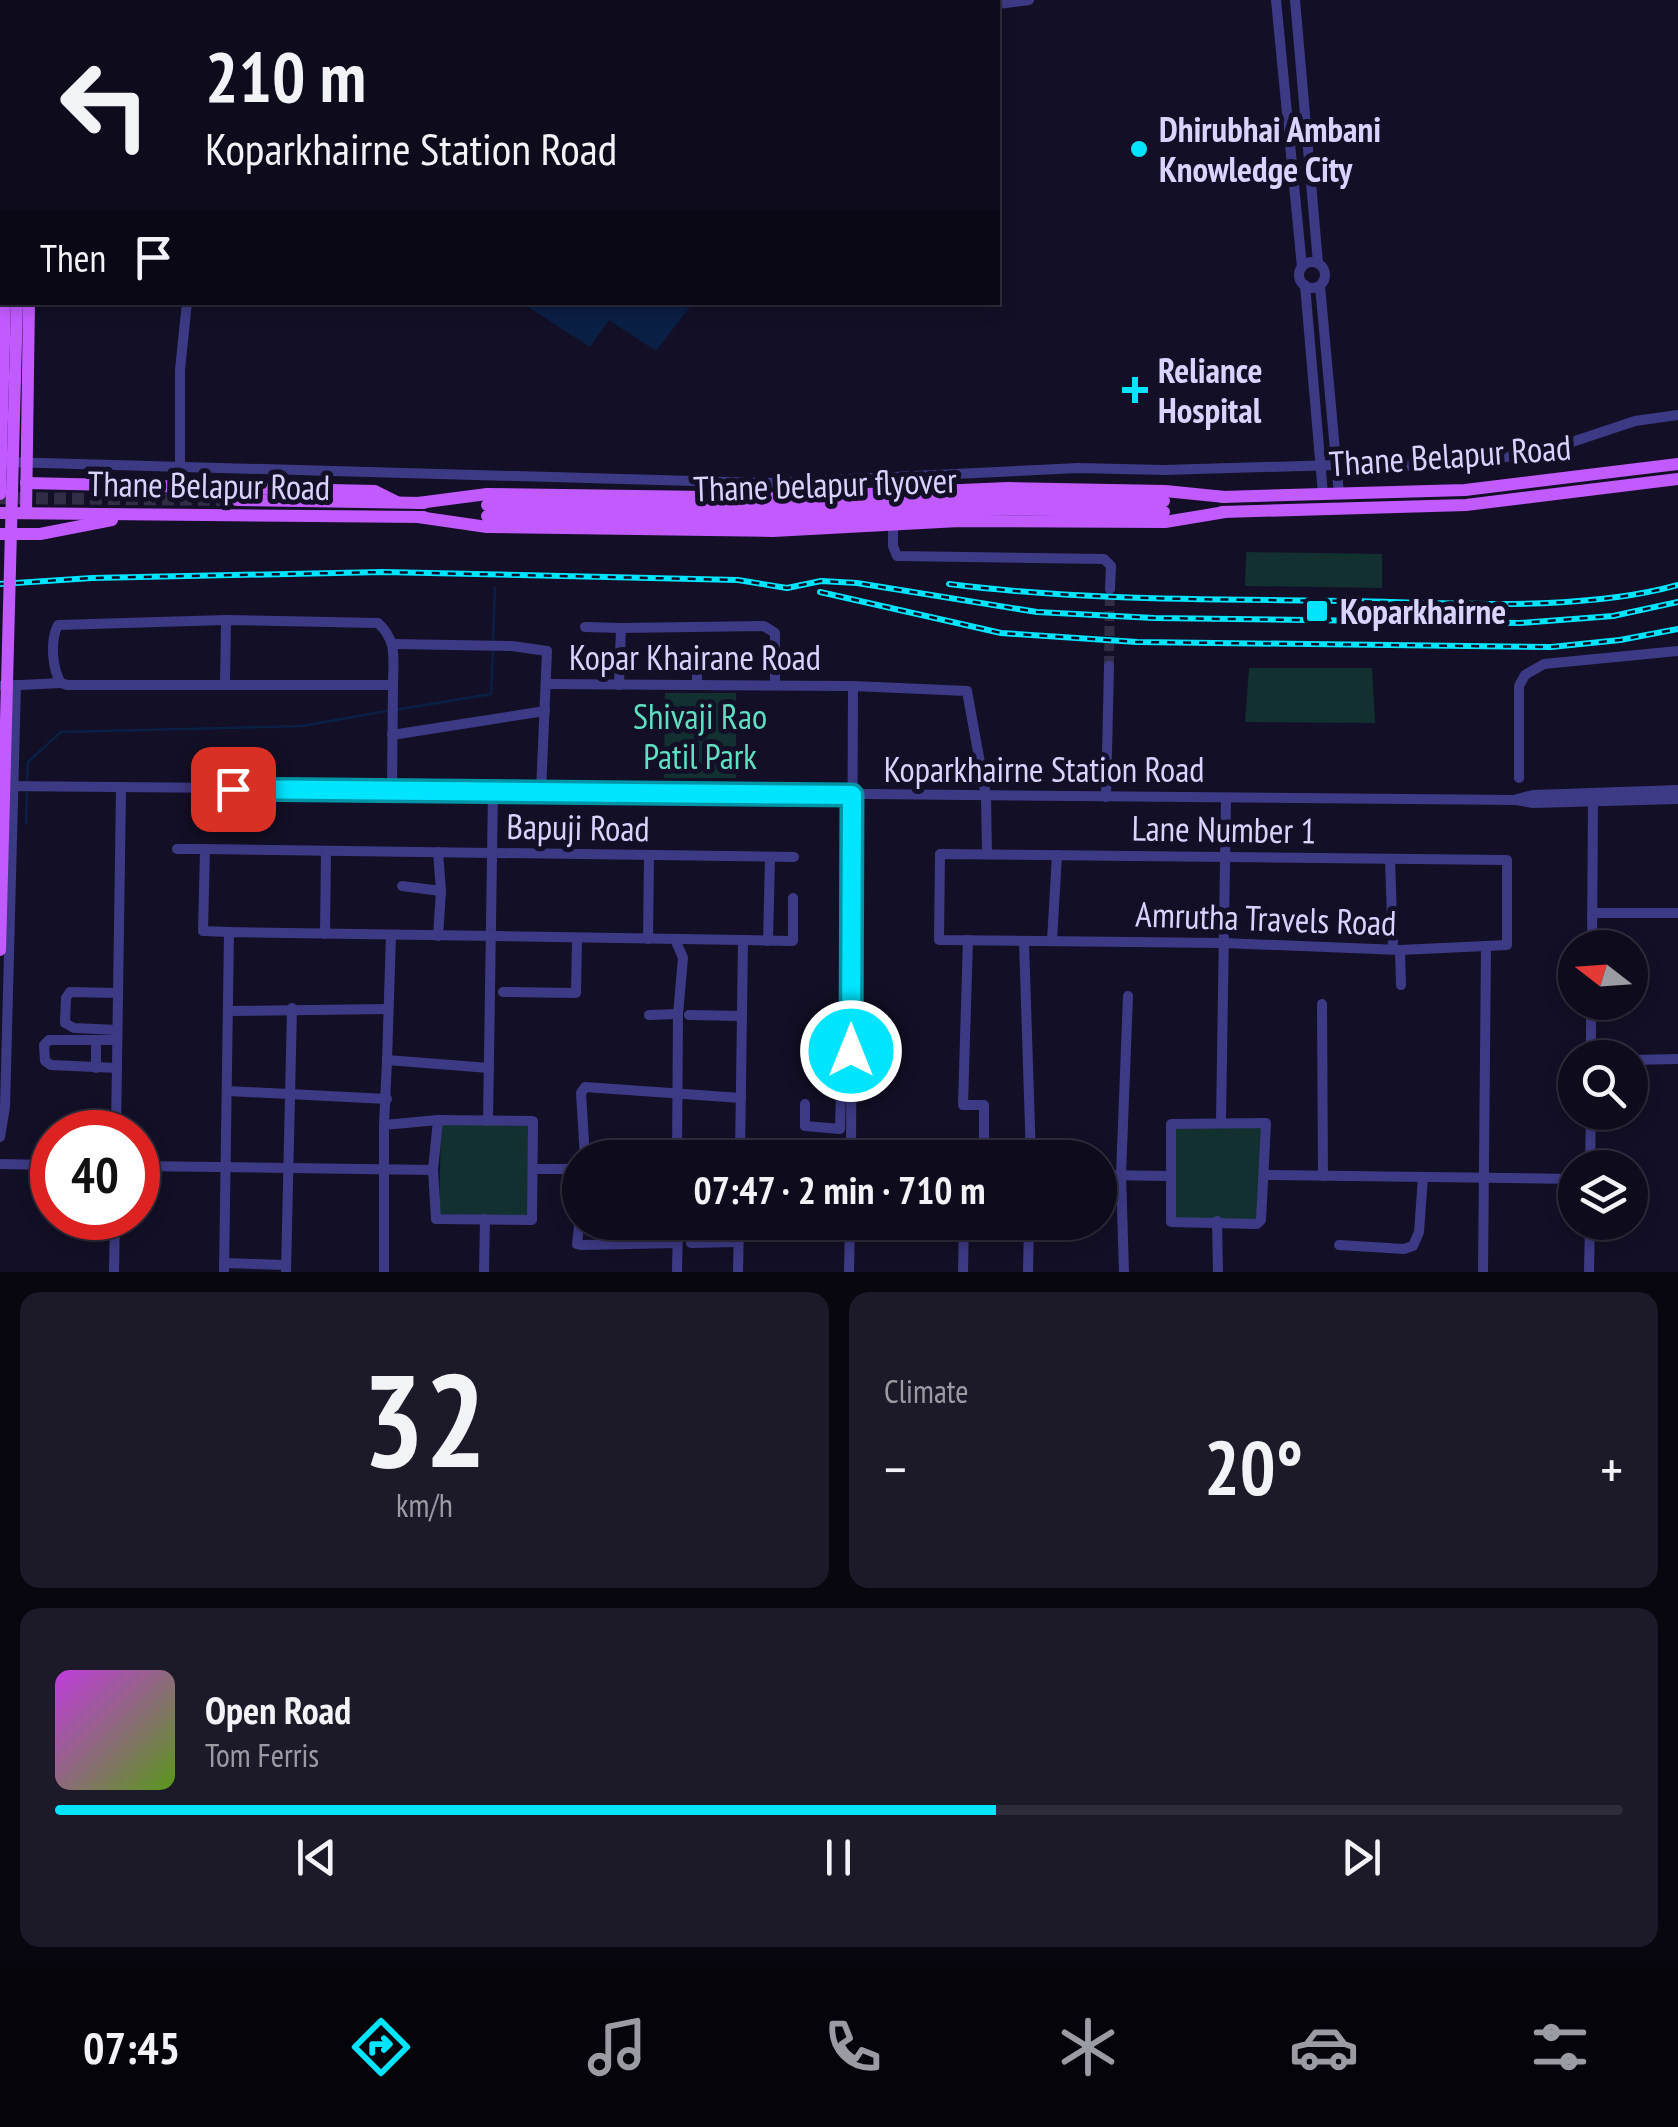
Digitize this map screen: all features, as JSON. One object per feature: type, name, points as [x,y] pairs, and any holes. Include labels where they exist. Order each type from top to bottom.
[{"type":"main road","points":[[0,494],[5,305]]},
{"type":"main road","points":[[0,950],[17,305]]},
{"type":"main road","points":[[26,513],[29,305]]},
{"type":"main road","name":"Thane Belapur Road","points":[[1226,504],[1323,494],[1465,490],[1678,464]]},
{"type":"main road","points":[[874,477],[878,526]]},
{"type":"main road","name":"Thane Belapur Road","points":[[1226,504],[1466,505],[1678,479]]},
{"type":"main road","name":"Thane Belapur Road","points":[[26,483],[375,491],[418,510]]},
{"type":"main road","points":[[418,510],[487,494],[772,498],[1008,488],[1165,491],[1226,504]]},
{"type":"main road","points":[[238,500],[397,502]]},
{"type":"main road","points":[[418,510],[486,527],[773,532],[1008,520],[1165,522],[1226,504]]},
{"type":"main road","name":"Thane belapur flyover","points":[[418,510],[772,520],[1226,504]]},
{"type":"main road","name":"Thane Belapur Road","points":[[0,513],[418,510]]},
{"type":"main road","points":[[0,534],[40,534],[139,514]]},
{"type":"street","points":[[1000,4],[1028,0]]},
{"type":"street","points":[[1276,0],[1323,494]]},
{"type":"street","points":[[1295,0],[1318,263],[1325,273],[1320,286],[1339,494]]},
{"type":"street","points":[[1302,266],[1318,263]]},
{"type":"street","points":[[1305,285],[1320,286]]},
{"type":"street","points":[[180,484],[180,370],[187,305]]},
{"type":"street","points":[[0,462],[767,483],[1028,469],[1439,466],[1542,452],[1635,422],[1678,415]]},
{"type":"street","points":[[890,476],[893,546],[897,556],[1104,559],[1111,566],[1110,589]]},
{"type":"street","points":[[225,685],[226,620]]},
{"type":"street","points":[[61,684],[55,673],[54,634],[58,625],[370,620],[387,631],[394,644],[392,790]]},
{"type":"street","points":[[585,627],[769,627],[775,633],[775,685]]},
{"type":"street","points":[[620,685],[621,628]]},
{"type":"street","points":[[394,644],[512,646],[547,652],[541,792]]},
{"type":"street","points":[[1519,778],[1519,686],[1525,675],[1544,664],[1678,651]]},
{"type":"street","points":[[696,653],[697,685]]},
{"type":"street","points":[[1106,797],[1109,666]]},
{"type":"street","name":"Kopar Khairane Road","points":[[547,684],[853,686],[849,1140]]},
{"type":"street","points":[[0,1137],[5,1108],[21,786],[16,685]]},
{"type":"street","points":[[0,686],[225,685],[393,690]]},
{"type":"street","points":[[853,686],[967,691],[986,796],[987,854]]},
{"type":"street","points":[[392,728],[545,711]]},
{"type":"street","name":"Koparkhairne Station Road","points":[[0,786],[1516,800],[1533,804],[1678,790]]},
{"type":"street","points":[[116,1110],[121,789]]},
{"type":"street","points":[[488,1121],[493,792]]},
{"type":"street","points":[[1592,930],[1593,797]]},
{"type":"street","name":"Koparkhairne Station Road","points":[[1593,797],[1678,799]]},
{"type":"street","points":[[1221,1122],[1226,798]]},
{"type":"street","name":"Bapuji Road","points":[[177,849],[794,857]]},
{"type":"street","points":[[205,849],[204,931],[793,941],[794,898]]},
{"type":"street","points":[[325,934],[326,851]]},
{"type":"street","points":[[438,852],[438,936]]},
{"type":"street","name":"Lane Number 1","points":[[939,940],[940,854],[1507,860],[1506,945],[1486,947]]},
{"type":"street","points":[[648,939],[650,855]]},
{"type":"street","points":[[1052,941],[1057,855]]},
{"type":"street","points":[[768,940],[770,857]]},
{"type":"street","points":[[1390,859],[1401,985]]},
{"type":"street","points":[[402,886],[441,891]]},
{"type":"street","points":[[1592,912],[1678,913]]},
{"type":"street","points":[[229,932],[224,1267],[286,1268],[292,1008]]},
{"type":"street","points":[[384,1272],[382,1169],[391,935]]},
{"type":"street","points":[[503,992],[576,993],[578,939]]},
{"type":"street","points":[[674,939],[683,958],[684,1014],[676,1092],[677,1140]]},
{"type":"street","points":[[740,1140],[744,940]]},
{"type":"street","name":"Amrutha Travels Road","points":[[939,940],[1397,949],[1486,947]]},
{"type":"street","points":[[968,940],[964,1105],[984,1105],[984,1140]]},
{"type":"street","points":[[1024,942],[1030,1140]]},
{"type":"street","points":[[1483,1272],[1486,947]]},
{"type":"street","points":[[117,1035],[65,1023],[70,992],[118,993]]},
{"type":"street","points":[[1124,1272],[1122,1175],[1128,996]]},
{"type":"street","points":[[1322,1004],[1323,1176]]},
{"type":"street","points":[[228,1011],[388,1009]]},
{"type":"street","points":[[650,1015],[742,1016]]},
{"type":"street","points":[[117,1035],[96,1040],[49,1040],[44,1045],[46,1061],[51,1065],[117,1068]]},
{"type":"street","points":[[96,1040],[96,1068]]},
{"type":"street","points":[[387,1060],[489,1068]]},
{"type":"street","points":[[1648,1060],[1678,1060]]},
{"type":"street","points":[[583,1140],[583,1088],[741,1098]]},
{"type":"street","points":[[227,1091],[387,1099]]},
{"type":"street","points":[[805,1104],[805,1126],[848,1129]]},
{"type":"street","points":[[384,1125],[438,1120],[533,1121],[532,1220],[436,1218],[433,1170],[438,1120]]},
{"type":"street","points":[[1221,1122],[1266,1123],[1261,1220],[1256,1224],[1171,1222],[1171,1124],[1221,1122]]},
{"type":"street","points":[[0,1164],[30,1165]]},
{"type":"street","points":[[160,1166],[433,1170]]},
{"type":"street","points":[[532,1168],[562,1169]]},
{"type":"street","points":[[1117,1175],[1170,1176]]},
{"type":"street","points":[[1265,1175],[1558,1178]]},
{"type":"street","points":[[1339,1245],[1413,1246],[1419,1232],[1423,1177]]},
{"type":"street","points":[[484,1272],[485,1219]]},
{"type":"street","points":[[1217,1221],[1218,1272]]},
{"type":"street","points":[[114,1240],[114,1272]]},
{"type":"street","points":[[577,1240],[582,1246],[677,1243]]},
{"type":"street","points":[[677,1240],[677,1272]]},
{"type":"street","points":[[849,1272],[850,1240]]},
{"type":"street","points":[[963,1272],[964,1240]]},
{"type":"street","points":[[1028,1272],[1029,1240]]},
{"type":"street","points":[[1589,1272],[1590,1240]]},
{"type":"street","points":[[691,1243],[738,1242],[738,1272]]},
{"type":"green space","points":[[1246,552],[1382,554],[1382,588],[1245,586]]},
{"type":"green space","points":[[1249,668],[1372,668],[1375,723],[1245,722]]},
{"type":"green space","name":"Shivaji Rao Patil Park","points":[[665,693],[736,693],[736,778],[664,778]]},
{"type":"green space","points":[[441,1124],[529,1126],[528,1216],[439,1214]]},
{"type":"green space","points":[[1176,1125],[1261,1127],[1259,1226],[1174,1225]]},
{"type":"water","points":[[525,305],[691,305],[656,351],[609,320],[590,347]]},
{"type":"waterway","points":[[493,642],[495,587]]},
{"type":"waterway","points":[[395,710],[491,694],[493,650]]},
{"type":"waterway","points":[[27,782],[28,762],[61,732],[302,726],[387,711]]},
{"type":"waterway","points":[[26,824],[27,790]]},
{"type":"tunnel","points":[[0,498],[237,500]]},
{"type":"tunnel","points":[[1109,666],[1110,589]]},
{"type":"railway","points":[[0,584],[92,578],[383,572],[738,580],[787,588],[821,581],[857,583],[1037,612],[1154,618],[1520,623],[1613,616],[1678,602]]},
{"type":"railway","points":[[949,584],[1100,596],[1474,604],[1601,599],[1678,585]]},
{"type":"railway","points":[[820,592],[1001,633],[1137,642],[1551,647],[1678,629]]},
{"type":"place","name":"Dhirubhai Ambani Knowledge City","points":[[1139,149]]},
{"type":"place","name":"Reliance Hospital","points":[[1135,390]]},
{"type":"place","name":"Koparkhairne","points":[[1317,611]]},
{"type":"route","points":[[233,789],[852,795],[851,1051]]}]
